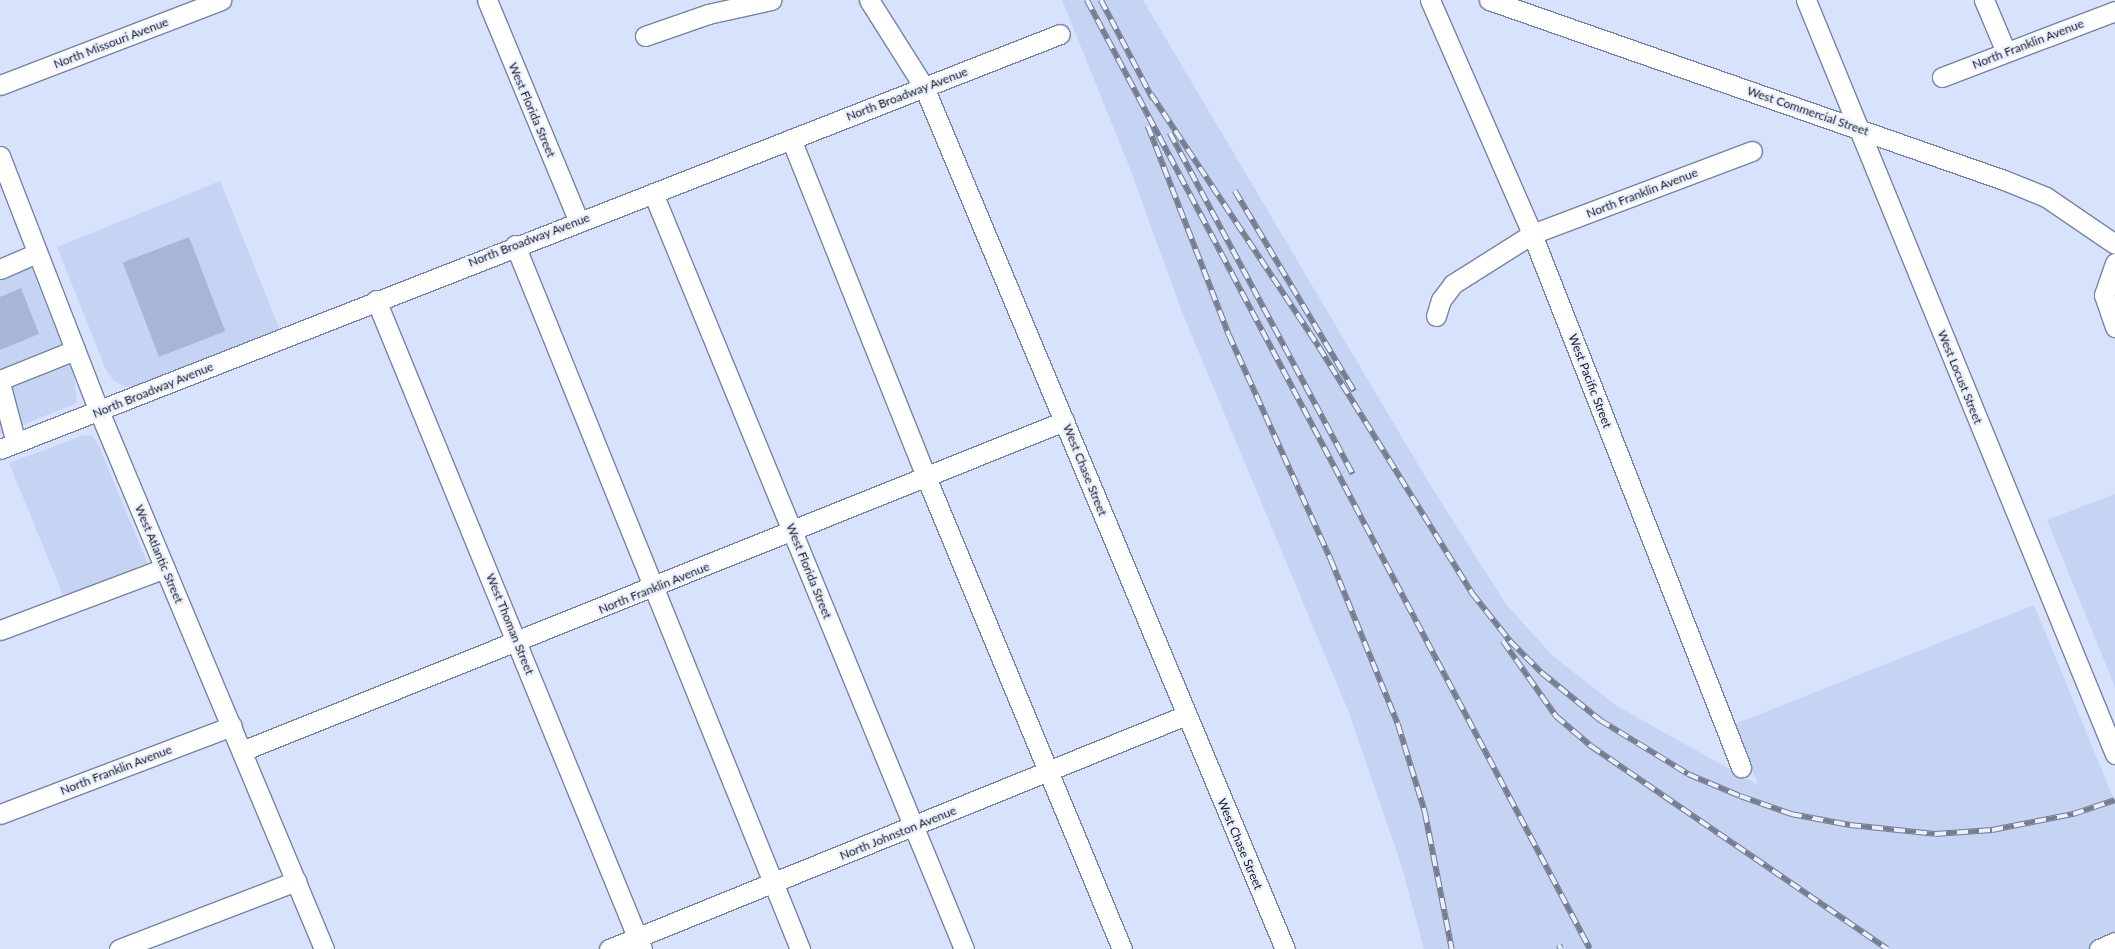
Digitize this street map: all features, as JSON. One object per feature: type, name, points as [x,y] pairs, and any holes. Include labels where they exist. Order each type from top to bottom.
[{"type":"street","name":"North Missouri Avenue","points":[[0,85],[221,0]]},
{"type":"street","name":"West Florida Street","points":[[487,0],[578,220]]},
{"type":"street","points":[[645,36],[708,14],[771,0]]},
{"type":"street","name":"West Chase Street","points":[[869,0],[924,87],[1284,949]]},
{"type":"street","name":"West Pacific Street","points":[[1430,0],[1532,234],[1741,767]]},
{"type":"street","name":"West Commercial Street","points":[[1489,0],[1858,128],[2046,197],[2115,244]]},
{"type":"street","name":"West Locust Street","points":[[1806,0],[2115,754]]},
{"type":"street","points":[[1984,0],[2006,52]]},
{"type":"street","name":"North Franklin Avenue","points":[[1942,77],[2115,11]]},
{"type":"street","name":"North Broadway Avenue","points":[[8,446],[578,220],[653,193],[1060,34]]},
{"type":"street","points":[[791,139],[926,477],[1050,771],[1122,949]]},
{"type":"street","name":"North Franklin Avenue","points":[[1436,316],[1441,300],[1453,284],[1532,234],[1752,152]]},
{"type":"street","name":"West Atlantic Street","points":[[0,156],[99,411],[324,949]]},
{"type":"street","name":"West Florida Street","points":[[653,193],[964,949]]},
{"type":"street","points":[[515,245],[631,530],[652,588],[800,949]]},
{"type":"street","points":[[0,269],[38,253]]},
{"type":"street","points":[[2115,263],[2104,295],[2115,327]]},
{"type":"street","name":"West Thoman Street","points":[[376,300],[640,943]]},
{"type":"street","points":[[8,446],[0,381],[75,350]]},
{"type":"street","name":"North Franklin Avenue","points":[[242,751],[793,532],[1064,421]]},
{"type":"street","points":[[0,630],[165,568]]},
{"type":"street","name":"North Johnston Avenue","points":[[609,949],[640,943],[773,883],[1186,715]]},
{"type":"street","name":"North Franklin Avenue","points":[[0,814],[232,726]]},
{"type":"street","points":[[119,949],[296,881]]},
{"type":"street","points":[[2099,949],[2115,942]]},
{"type":"shaded area","points":[[1062,0],[1143,0],[1429,483],[1506,604],[1553,656],[1617,706],[1758,785],[1735,724],[2034,605],[2115,802],[2115,949],[1424,949],[1401,864],[1349,713],[1182,312],[1129,166]]},
{"type":"shaded area","points":[[220,181],[280,330],[131,387],[123,386],[113,380],[106,370],[57,247]]},
{"type":"shaded area","points":[[26,255],[74,375],[77,403],[0,434],[0,265]]},
{"type":"shaded area","points":[[84,435],[92,436],[98,444],[154,579],[70,612],[9,463]]},
{"type":"shaded area","points":[[2115,494],[2115,687],[2047,520]]},
{"type":"building","points":[[189,237],[225,331],[159,357],[123,262]]},
{"type":"building","points":[[21,288],[39,334],[0,350],[0,297]]},
{"type":"railway","points":[[1087,0],[1590,949]]},
{"type":"railway","points":[[1101,0],[1153,99]]},
{"type":"railway","points":[[1151,94],[1319,347],[1472,593],[1510,641],[1542,673],[1600,720],[1688,774],[1740,796],[1791,814],[1850,825],[1935,834],[1992,830],[2073,814],[2115,800]]},
{"type":"railway","points":[[1148,126],[1229,335],[1331,560],[1398,724],[1425,812],[1452,949]]},
{"type":"railway","points":[[1170,133],[1353,474]]},
{"type":"railway","points":[[1235,191],[1354,391]]},
{"type":"railway","points":[[1503,641],[1556,716],[1591,746],[1887,949]]},
{"type":"railway","points":[[1559,945],[1561,949]]}]
